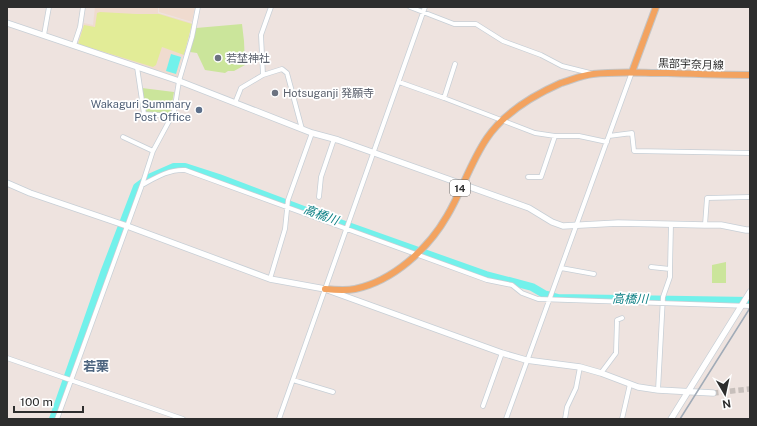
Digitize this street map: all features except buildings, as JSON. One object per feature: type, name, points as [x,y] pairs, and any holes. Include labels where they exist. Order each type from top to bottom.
[{"type":"main road","points":[[632,72],[656,7]]},
{"type":"main road","name":"黒部宇奈月線","points":[[325,289],[355,289],[383,279],[396,271],[425,248],[448,216],[477,154],[488,137],[502,120],[522,104],[544,92],[562,83],[592,74],[632,72],[750,75]]},
{"type":"street","points":[[44,35],[49,7]]},
{"type":"street","points":[[74,46],[80,27],[83,7]]},
{"type":"street","points":[[57,419],[153,151],[172,116],[179,81],[192,36],[198,7]]},
{"type":"street","points":[[263,75],[261,35],[271,7]]},
{"type":"street","points":[[410,7],[424,9],[454,24],[476,24],[503,40],[541,55],[562,66],[592,74]]},
{"type":"street","points":[[279,419],[424,9]]},
{"type":"street","points":[[7,23],[179,81],[312,133],[374,152],[529,208],[552,222],[563,226],[618,223],[721,225],[750,230]]},
{"type":"street","points":[[444,98],[455,64]]},
{"type":"street","points":[[137,67],[144,114],[172,116]]},
{"type":"street","points":[[235,103],[241,88],[263,75],[282,69],[287,73],[302,129]]},
{"type":"street","points":[[506,419],[526,360],[550,300],[632,72]]},
{"type":"street","points":[[399,82],[535,133],[556,136],[579,136],[607,142]]},
{"type":"street","points":[[270,279],[285,229],[288,200],[312,133]]},
{"type":"street","points":[[609,136],[632,133],[634,151],[750,153]]},
{"type":"street","points":[[528,177],[541,177],[556,136]]},
{"type":"street","points":[[123,137],[153,151]]},
{"type":"street","points":[[319,197],[321,176],[334,139]]},
{"type":"street","points":[[142,185],[177,169],[184,170],[487,280],[512,285],[530,297],[550,300],[750,306]]},
{"type":"street","points":[[7,183],[30,193],[127,226],[270,279],[325,289],[502,353],[526,360],[580,367],[630,384],[658,390],[713,393]]},
{"type":"street","points":[[705,225],[707,198],[750,197]]},
{"type":"street","points":[[658,390],[663,296],[670,277],[671,224]]},
{"type":"street","points":[[561,268],[594,274]]},
{"type":"street","points":[[652,268],[670,269]]},
{"type":"street","points":[[671,419],[750,292]]},
{"type":"street","points":[[601,373],[616,353],[617,320],[622,318]]},
{"type":"street","points":[[483,406],[502,353]]},
{"type":"street","points":[[7,358],[183,419]]},
{"type":"street","points":[[566,419],[567,407],[576,388],[580,367]]},
{"type":"street","points":[[293,380],[332,392]]},
{"type":"street","points":[[622,419],[630,384]]},
{"type":"shaded area","points":[[95,7],[158,7],[158,13],[192,23],[177,77],[77,44],[84,23],[93,25]]},
{"type":"shaded area","points":[[159,7],[195,7],[192,22],[159,12]]},
{"type":"green space","points":[[97,13],[159,14],[192,24],[184,55],[162,47],[156,65],[153,67],[78,44],[84,25],[95,27]]},
{"type":"green space","points":[[242,24],[245,65],[234,71],[228,71],[225,73],[205,70],[197,53],[190,52],[196,28]]},
{"type":"green space","points":[[142,88],[174,92],[170,114],[146,112]]},
{"type":"green space","points":[[726,262],[726,283],[712,283],[712,265]]},
{"type":"water","points":[[171,54],[181,57],[176,74],[166,71]]},
{"type":"waterway","name":"高橋川","points":[[53,419],[104,273],[137,187],[149,178],[174,167],[185,167],[219,178],[317,215],[486,275],[532,287],[544,294],[558,298],[750,301]]},
{"type":"tunnel","points":[[713,393],[750,389]]},
{"type":"railway","points":[[680,419],[750,308]]},
{"type":"place","name":"若埜神社","points":[[218,58]]},
{"type":"place","name":"Hotsuganji 発願寺","points":[[275,93]]},
{"type":"place","name":"Wakaguri Summary Post Office","points":[[199,110]]},
{"type":"district","name":"若栗","points":[[96,366]]}]
